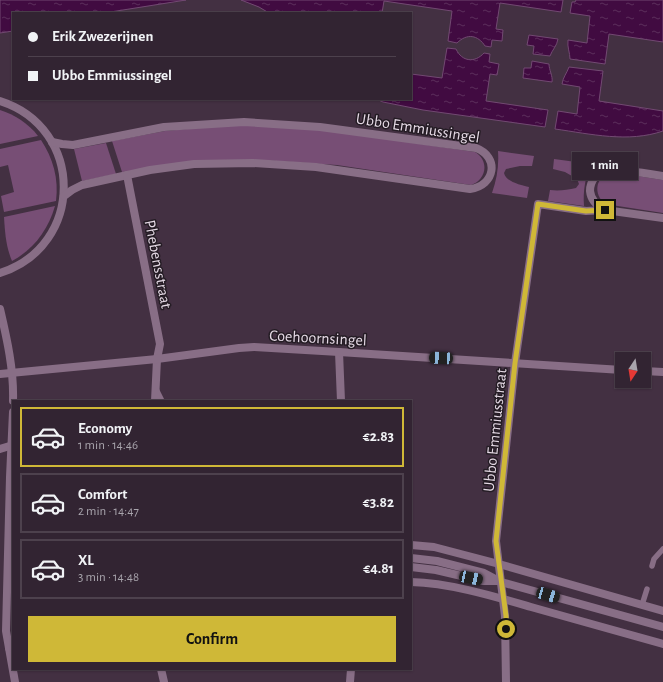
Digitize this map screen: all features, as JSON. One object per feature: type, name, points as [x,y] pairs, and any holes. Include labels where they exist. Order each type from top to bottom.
[{"type":"street","points":[[0,101],[27,114],[38,124],[52,142],[58,155],[64,184],[63,205],[52,233],[44,245],[22,264],[0,273]]},
{"type":"street","name":"Ubbo Emmiussingel","points":[[52,142],[73,145],[164,127],[244,122],[320,127],[476,148],[485,152],[489,156],[492,166],[490,176],[485,184],[481,187],[470,189],[316,167],[253,163],[194,164],[150,170],[77,187],[64,196]]},
{"type":"street","points":[[663,176],[612,168],[603,170],[595,176],[592,181],[590,192],[596,205],[605,210],[663,218]]},
{"type":"street","name":"Phebensstraat","points":[[127,175],[160,344],[157,359],[155,400]]},
{"type":"street","name":"Ubbo Emmiusstraat","points":[[506,682],[506,616],[496,541],[515,363],[538,204],[586,211],[605,210]]},
{"type":"street","points":[[0,309],[9,348],[13,400]]},
{"type":"street","name":"Coehoornsingel","points":[[0,374],[157,359],[254,347],[615,370]]},
{"type":"street","points":[[339,352],[341,400]]},
{"type":"street","points":[[651,371],[663,372]]},
{"type":"street","points":[[0,449],[12,444],[6,631],[11,647],[0,650]]},
{"type":"street","points":[[412,545],[434,547],[499,564],[663,611]]},
{"type":"street","points":[[412,558],[437,561],[484,573],[501,582]]},
{"type":"street","points":[[412,567],[436,570],[483,581],[501,582],[663,627]]},
{"type":"street","points":[[412,582],[449,586],[503,599],[663,644]]},
{"type":"street","points":[[14,670],[15,682]]},
{"type":"street","points":[[161,670],[164,682]]},
{"type":"street","points":[[350,682],[351,670]]},
{"type":"lane","points":[[156,389],[162,400]]},
{"type":"lane","points":[[652,566],[654,559],[663,549]]},
{"type":"lane","points":[[642,605],[646,589]]},
{"type":"shaded area","points":[[0,110],[21,120],[38,136],[0,144]]},
{"type":"shaded area","points":[[222,126],[319,129],[475,152],[483,160],[484,170],[480,179],[471,185],[337,165],[262,160],[122,172],[112,141],[165,131]]},
{"type":"shaded area","points":[[41,140],[52,161],[56,177],[56,201],[4,212],[1,196],[14,192],[8,165],[0,167],[0,149]]},
{"type":"shaded area","points":[[106,143],[116,174],[82,181],[74,149]]},
{"type":"shaded area","points":[[498,151],[534,156],[532,166],[520,166],[506,169],[504,173],[505,176],[511,181],[529,187],[527,198],[492,193],[497,172]]},
{"type":"shaded area","points":[[554,159],[591,164],[585,185],[584,206],[548,201],[550,190],[573,189],[579,184],[577,179],[565,172],[553,169]]},
{"type":"shaded area","points":[[611,172],[663,180],[663,213],[605,204],[601,200],[597,191],[599,182],[606,174]]},
{"type":"shaded area","points":[[55,206],[44,231],[39,238],[27,251],[12,261],[5,234],[4,217]]},
{"type":"water","points":[[0,0],[186,0],[110,12],[12,12],[12,31],[0,33]]},
{"type":"water","points":[[241,0],[563,0],[561,12],[500,3],[496,29],[503,30],[502,41],[492,40],[491,47],[485,46],[479,39],[472,37],[465,38],[457,43],[448,41],[452,11],[384,1],[382,12],[267,12]]},
{"type":"water","points":[[576,0],[663,0],[663,42],[609,34],[605,64],[570,59],[568,40],[587,43],[590,16],[570,13],[572,2],[575,2]]},
{"type":"water","points":[[529,35],[558,39],[557,44],[550,56],[533,54],[534,46],[527,45]]},
{"type":"water","points":[[447,48],[456,49],[462,57],[469,60],[473,60],[484,53],[490,54],[489,62],[499,64],[497,75],[490,74],[486,101],[548,110],[545,127],[423,110],[378,100],[412,100],[412,74],[442,78]]},
{"type":"water","points":[[532,61],[549,64],[552,82],[523,78],[524,68],[531,68]]},
{"type":"water","points":[[569,67],[603,71],[599,101],[663,111],[663,131],[650,135],[623,137],[555,129],[558,111],[577,114],[580,87],[562,84]]},
{"type":"route","points":[[506,629],[506,616],[496,541],[515,363],[538,204],[586,211],[605,210]]}]
